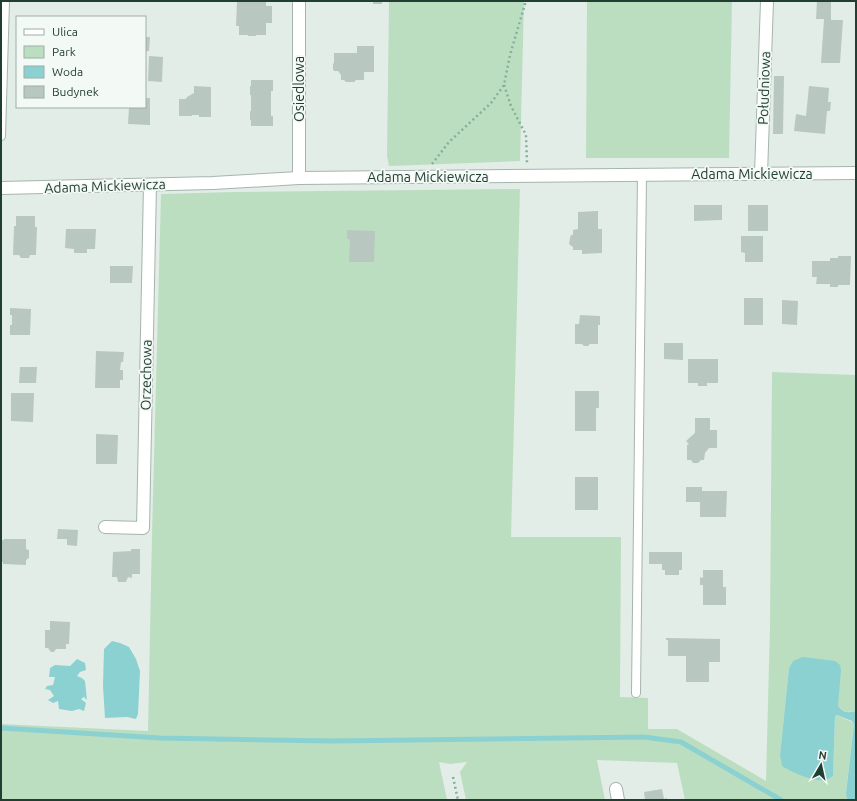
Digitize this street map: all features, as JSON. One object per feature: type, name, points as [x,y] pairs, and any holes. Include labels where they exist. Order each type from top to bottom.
[{"type":"street","name":"Osiedlowa","points":[[299,1],[299,178]]},
{"type":"street","name":"Południowa","points":[[761,174],[767,1]]},
{"type":"street","name":"Adama Mickiewicza","points":[[1,188],[150,185],[299,178],[856,174]]},
{"type":"street","name":"Orzechowa","points":[[105,527],[143,528],[150,185]]},
{"type":"lane","points":[[1,136],[5,1]]},
{"type":"lane","points":[[636,693],[642,175]]},
{"type":"path","points":[[422,177],[449,142],[491,103],[504,85],[510,55],[525,1]]},
{"type":"path","points":[[504,85],[511,106],[526,135],[528,176]]},
{"type":"path","points":[[453,777],[458,800]]},
{"type":"green space","points":[[389,1],[524,1],[520,161],[389,166],[387,156]]},
{"type":"green space","points":[[587,1],[732,1],[729,158],[586,158]]},
{"type":"green space","points":[[520,189],[511,537],[621,537],[620,697],[648,698],[648,729],[677,729],[766,781],[770,625],[772,372],[856,375],[856,711],[847,712],[842,710],[793,661],[789,668],[780,755],[818,780],[826,780],[833,776],[835,716],[837,715],[854,723],[846,792],[847,800],[685,800],[677,763],[597,760],[605,800],[466,800],[460,772],[467,762],[450,764],[439,762],[447,800],[1,800],[1,724],[148,731],[161,194]]},
{"type":"water","points":[[112,641],[129,647],[136,659],[140,671],[138,714],[136,719],[127,717],[105,718],[103,686],[104,649]]},
{"type":"water","points":[[803,657],[835,661],[840,665],[841,670],[838,706],[846,712],[856,711],[856,800],[847,800],[846,793],[854,724],[852,721],[837,715],[835,716],[832,777],[825,780],[814,780],[797,774],[782,766],[780,755],[789,668],[793,661]]},
{"type":"water","points":[[77,659],[85,663],[86,670],[80,672],[77,676],[85,681],[87,700],[84,697],[81,699],[86,703],[84,711],[79,709],[72,711],[59,709],[58,701],[53,703],[48,700],[54,696],[50,690],[45,689],[47,686],[53,685],[55,677],[49,677],[50,668],[55,665],[70,666]]},
{"type":"building","points":[[266,1],[266,6],[272,6],[272,23],[266,23],[266,35],[239,35],[239,26],[236,26],[237,2]]},
{"type":"building","points":[[373,1],[382,1],[382,4],[373,4]]},
{"type":"building","points":[[817,1],[831,1],[831,20],[843,20],[840,63],[821,63],[824,19],[816,19]]},
{"type":"building","points":[[146,37],[150,37],[149,51],[146,51]]},
{"type":"building","points":[[357,46],[374,46],[374,72],[364,72],[364,80],[346,82],[341,80],[341,75],[338,71],[334,71],[333,69],[334,53],[357,53]]},
{"type":"building","points":[[149,56],[163,57],[162,82],[148,81]]},
{"type":"building","points":[[774,76],[784,76],[783,134],[773,134]]},
{"type":"building","points":[[251,80],[273,80],[273,91],[271,91],[271,116],[273,116],[273,126],[251,126]]},
{"type":"building","points":[[194,86],[211,87],[211,117],[199,117],[199,115],[179,116],[179,99],[186,99],[194,93]]},
{"type":"building","points":[[809,86],[829,88],[828,102],[831,102],[830,111],[827,111],[825,134],[794,131],[796,114],[806,116]]},
{"type":"building","points":[[146,98],[150,98],[150,125],[128,124],[129,108],[146,108]]},
{"type":"building","points":[[694,205],[722,205],[722,220],[694,221]]},
{"type":"building","points":[[748,205],[768,205],[768,231],[748,231]]},
{"type":"building","points":[[598,211],[598,229],[602,229],[602,253],[582,254],[582,250],[573,250],[573,247],[569,244],[571,235],[573,235],[573,230],[578,229],[578,212]]},
{"type":"building","points":[[16,216],[35,216],[35,227],[37,227],[36,255],[30,255],[29,258],[21,258],[19,255],[13,255],[14,226],[16,226]]},
{"type":"building","points":[[66,229],[96,229],[95,249],[87,249],[87,253],[74,253],[74,249],[65,248]]},
{"type":"building","points":[[347,230],[375,231],[374,262],[349,262],[350,239],[347,239]]},
{"type":"building","points":[[741,236],[763,236],[763,262],[745,262],[745,253],[741,252]]},
{"type":"building","points":[[838,256],[851,256],[850,285],[830,287],[830,284],[816,284],[817,277],[812,277],[812,261],[830,261],[830,258],[838,258]]},
{"type":"building","points":[[110,266],[133,266],[132,283],[110,283]]},
{"type":"building","points":[[744,298],[763,298],[763,325],[744,325]]},
{"type":"building","points":[[782,300],[798,301],[797,325],[782,324]]},
{"type":"building","points":[[10,308],[31,309],[30,335],[10,335],[12,315],[10,315]]},
{"type":"building","points":[[580,315],[600,316],[600,325],[598,325],[598,344],[584,346],[582,344],[575,344],[575,324],[579,324]]},
{"type":"building","points":[[664,343],[683,343],[683,360],[664,359]]},
{"type":"building","points":[[96,351],[124,352],[120,370],[123,370],[123,380],[120,380],[120,388],[95,388]]},
{"type":"building","points":[[688,359],[718,359],[718,383],[707,383],[707,386],[698,386],[698,383],[688,383]]},
{"type":"building","points":[[20,367],[37,367],[36,383],[19,383]]},
{"type":"building","points":[[575,391],[599,391],[599,408],[596,408],[596,431],[575,431]]},
{"type":"building","points":[[11,393],[34,393],[33,422],[11,421]]},
{"type":"building","points":[[695,418],[710,418],[710,430],[717,430],[717,448],[709,448],[705,453],[704,460],[701,460],[698,463],[693,463],[691,460],[687,460],[687,445],[689,444],[686,441],[695,433]]},
{"type":"building","points":[[96,434],[118,435],[117,464],[96,464]]},
{"type":"building","points":[[575,477],[598,477],[598,510],[575,510]]},
{"type":"building","points":[[686,487],[702,487],[702,491],[727,491],[726,517],[700,517],[700,502],[686,502]]},
{"type":"building","points":[[58,529],[78,530],[77,546],[67,545],[67,539],[57,539]]},
{"type":"building","points":[[26,539],[26,549],[29,550],[29,558],[26,560],[26,565],[3,564],[3,562],[1,562],[1,540]]},
{"type":"building","points":[[131,549],[140,549],[140,574],[132,574],[132,578],[128,577],[126,582],[118,582],[117,577],[112,577],[113,552],[131,551]]},
{"type":"building","points":[[649,552],[682,552],[682,570],[679,570],[679,575],[665,575],[665,570],[662,570],[662,564],[649,564]]},
{"type":"building","points":[[703,570],[723,570],[723,587],[726,587],[726,605],[703,605],[703,585],[700,585],[700,577],[703,578]]},
{"type":"building","points":[[50,621],[70,622],[69,644],[66,644],[66,649],[56,649],[54,652],[51,652],[48,648],[45,648],[45,630],[50,630]]},
{"type":"building","points":[[666,638],[720,639],[720,662],[709,662],[709,682],[686,682],[686,656],[668,656],[668,640],[666,640]]},
{"type":"building","points":[[662,789],[664,799],[667,798],[667,800],[645,800],[644,792]]},
{"type":"waterway","points":[[1,728],[160,738],[333,741],[644,737],[681,742],[781,800]]}]
